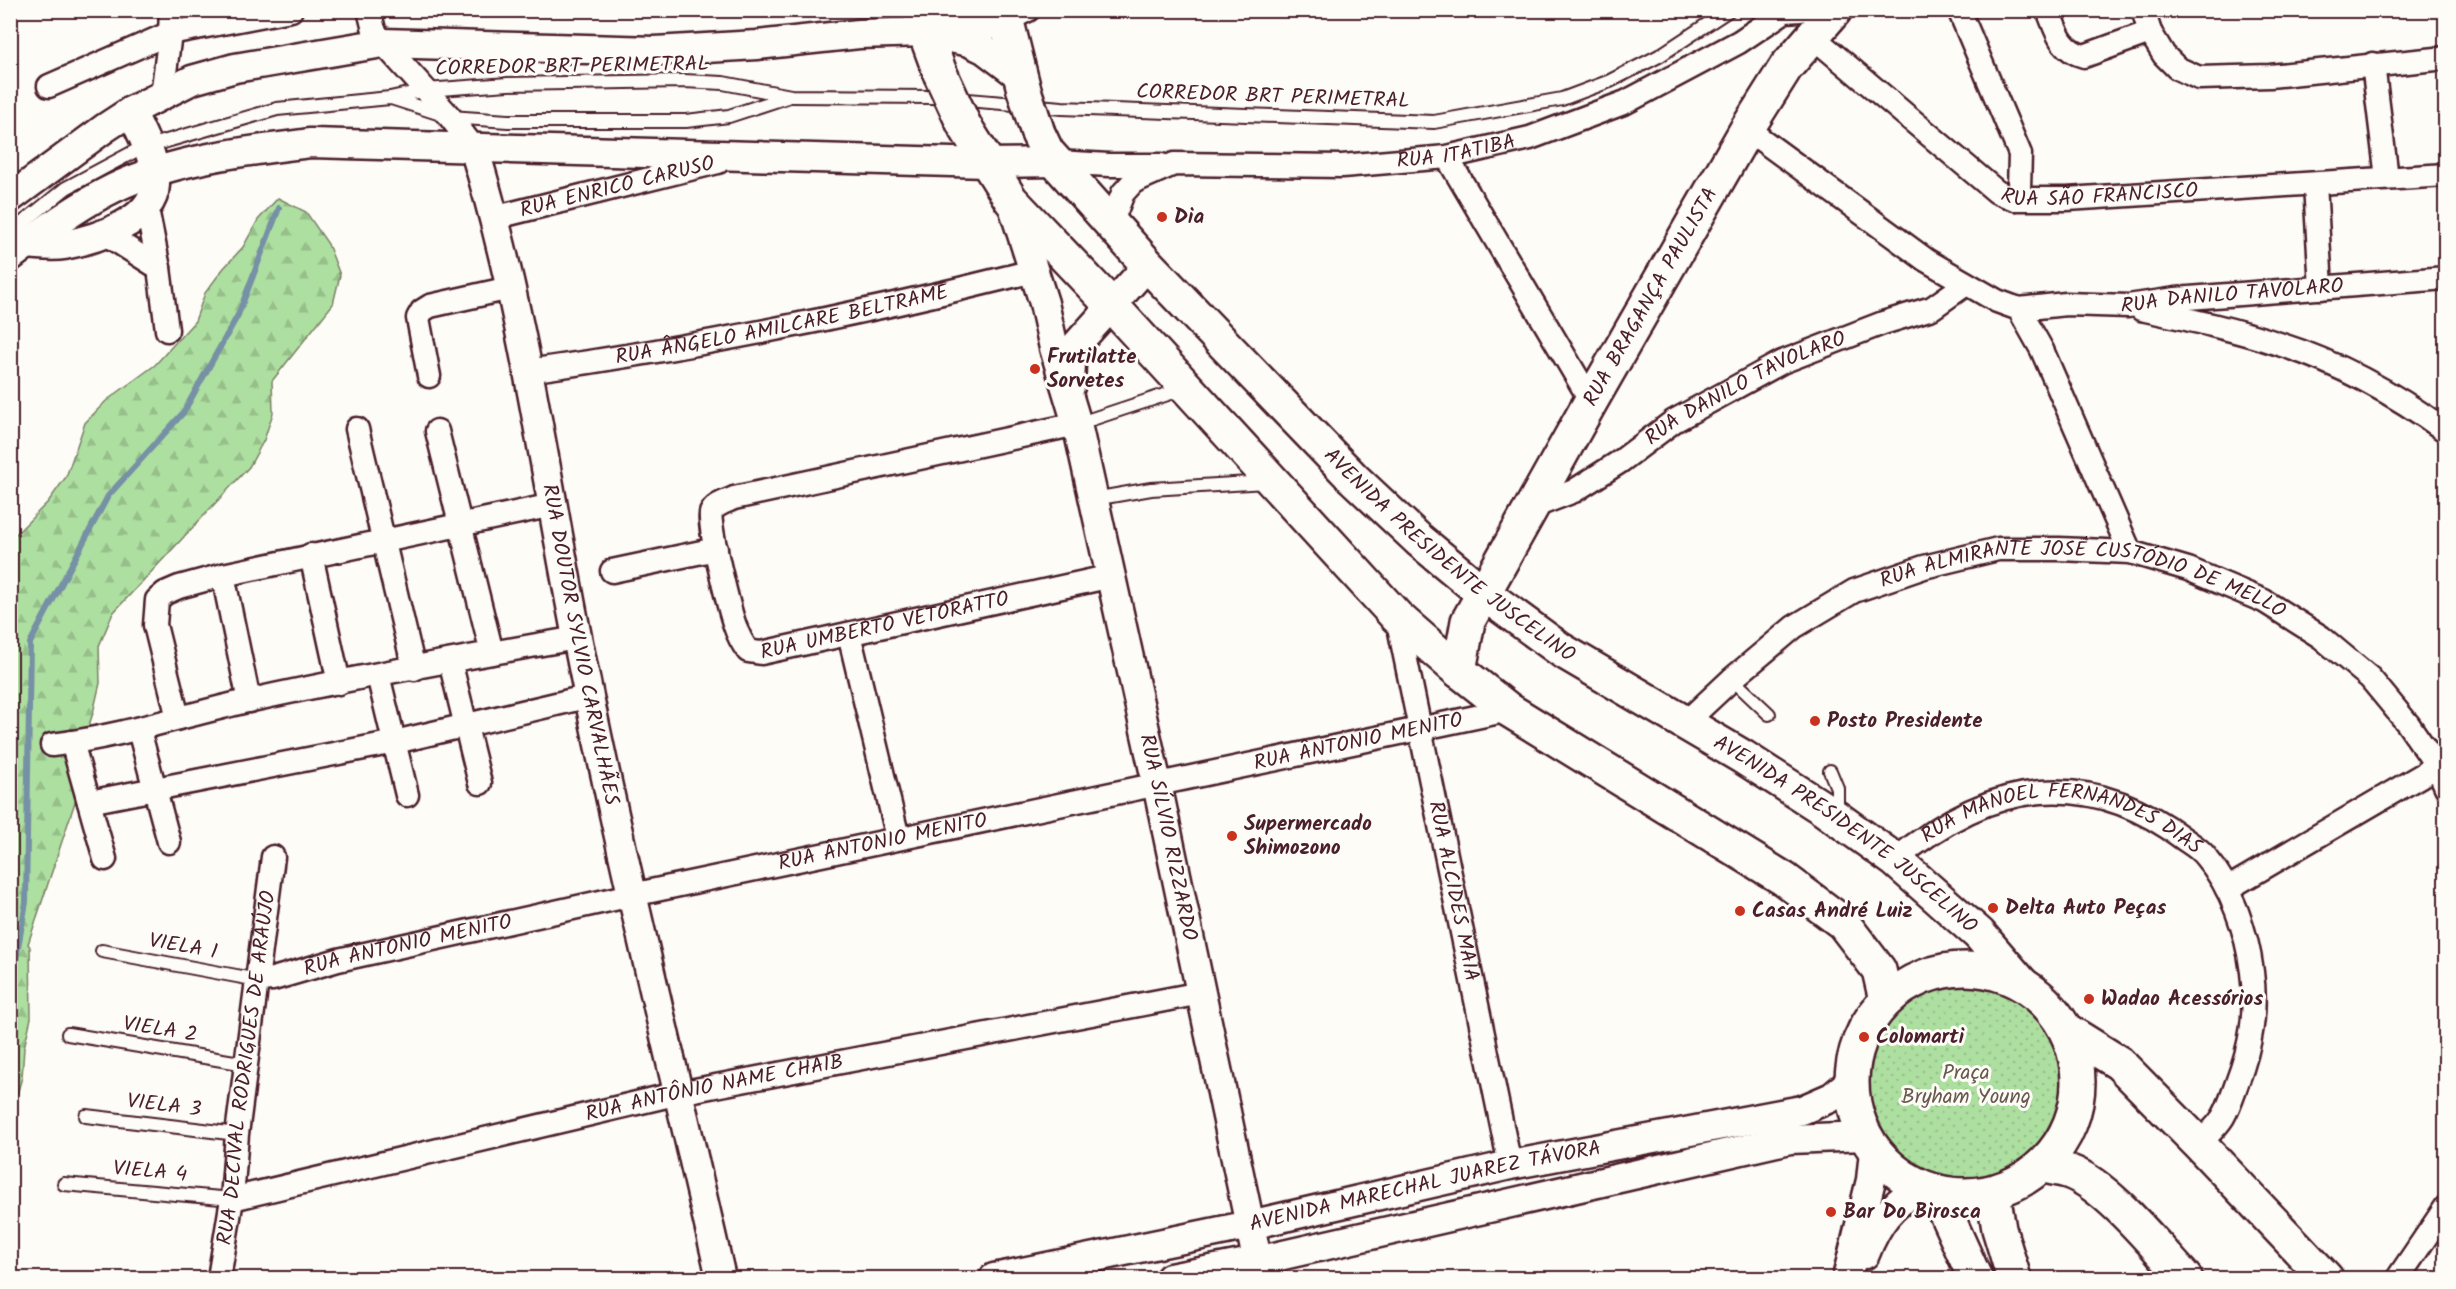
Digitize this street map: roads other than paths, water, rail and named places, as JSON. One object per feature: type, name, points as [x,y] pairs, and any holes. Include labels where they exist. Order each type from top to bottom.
[{"type":"main road","name":"RUA BRAGANÇA PAULISTA","points":[[1460,671],[1467,621],[1530,508],[1554,470],[1746,129],[1786,67],[1806,23],[1835,10]]},
{"type":"main road","points":[[998,15],[949,20],[927,18],[940,73],[964,125],[1011,200],[1108,310],[1187,387],[1397,617],[1509,710],[1784,879],[1843,924],[1879,970],[1886,1000]]},
{"type":"main road","name":"AVENIDA PRESIDENTE JUSCELINO","points":[[998,15],[1038,133],[1047,152],[1148,265],[1353,478],[1419,540],[1560,650],[1686,722],[1837,819],[1895,860],[1978,934],[2022,984]]},
{"type":"main road","points":[[1923,1188],[1959,1196],[1993,1193],[2020,1182],[2043,1166],[2062,1143],[2074,1116],[2079,1087],[2076,1058],[2066,1030],[2040,997],[2022,984],[1986,970],[1947,970],[1914,981],[1886,1000],[1879,1007],[1858,1041],[1851,1081],[1854,1110],[1870,1144],[1942,1205],[1975,1278]]},
{"type":"main road","points":[[2066,1030],[2119,1063],[2326,1278]]},
{"type":"main road","points":[[2043,1166],[2071,1172],[2092,1184],[2120,1209],[2185,1278]]},
{"type":"main road","points":[[1993,1193],[1999,1229],[2014,1278]]},
{"type":"street","points":[[162,96],[171,10]]},
{"type":"street","points":[[49,86],[170,33],[291,10]]},
{"type":"street","name":"RUA DOUTOR SYLVIO CARVALHÃES","points":[[369,10],[374,30],[383,43],[450,117],[474,148],[510,288],[528,371],[578,638],[632,895],[721,1278]]},
{"type":"street","points":[[1959,10],[2020,154],[2019,189],[2015,199]]},
{"type":"street","points":[[2048,10],[2067,50],[2084,56],[2150,32]]},
{"type":"street","points":[[2143,10],[2150,32],[2164,55],[2176,68],[2199,78],[2270,76],[2445,58]]},
{"type":"street","name":"RUA ITATIBA","points":[[1111,224],[1123,193],[1133,182],[1146,174],[1174,165],[1342,166],[1447,157],[1530,138],[1626,102],[1739,42],[1785,11],[1806,23]]},
{"type":"street","points":[[10,198],[78,146],[131,111],[192,80],[235,68],[383,43],[655,51],[758,45],[859,34],[927,18],[984,50],[1022,83]]},
{"type":"street","name":"RUA SÃO FRANCISCO","points":[[1806,23],[1979,178],[1996,192],[2015,199],[2067,199],[2445,175]]},
{"type":"street","points":[[2373,64],[2388,178]]},
{"type":"street","points":[[131,111],[151,160],[155,188],[147,209],[159,268],[167,330]]},
{"type":"street","points":[[1746,129],[1926,260],[1997,301],[2019,309],[2042,350],[2130,552]]},
{"type":"street","points":[[16,245],[115,188],[151,160],[216,157],[311,143],[986,163],[1174,165]]},
{"type":"street","name":"RUA ENRICO CARUSO","points":[[493,218],[741,156]]},
{"type":"street","points":[[1447,157],[1591,401]]},
{"type":"street","points":[[2315,184],[2321,288]]},
{"type":"street","name":"RUA SÍLVIO RIZZARDO","points":[[1011,200],[1037,282],[1073,411],[1112,576],[1259,1270]]},
{"type":"street","points":[[16,245],[64,245],[124,226],[147,209]]},
{"type":"street","points":[[104,233],[159,268]]},
{"type":"street","name":"RUA SÍLVIO RIZZARDO","points":[[1073,411],[1073,354],[1077,344],[1148,265]]},
{"type":"street","name":"RUA DANILO TAVOLARO","points":[[2019,309],[2066,304],[2128,306],[2176,299],[2445,278]]},
{"type":"street","points":[[1037,282],[1067,324],[1077,327],[1087,324],[1108,310]]},
{"type":"street","name":"RUA ÂNGELO AMILCARE BELTRAME","points":[[528,371],[652,354],[950,292],[1037,282]]},
{"type":"street","name":"RUA DANILO TAVOLARO","points":[[1530,508],[1574,491],[1620,461],[1674,421],[1773,366],[1883,323],[1932,308],[1966,284]]},
{"type":"street","points":[[429,376],[418,318],[422,311],[430,306],[510,288]]},
{"type":"street","points":[[2128,306],[2280,344],[2335,366],[2402,400],[2445,431]]},
{"type":"street","name":"RUA UMBERTO VETORATTO","points":[[1073,411],[734,498],[718,505],[711,512],[711,521],[734,626],[748,651],[761,653],[1112,576]]},
{"type":"street","points":[[357,429],[414,669]]},
{"type":"street","points":[[437,431],[492,653]]},
{"type":"street","points":[[178,718],[155,625],[157,600],[165,593],[223,575],[311,555],[553,505]]},
{"type":"street","points":[[612,571],[716,549]]},
{"type":"street","name":"RUA ALMIRANTE JOSÉ CUSTÓDIO DE MELLO","points":[[1686,722],[1732,679],[1794,627],[1854,591],[1924,567],[1998,549],[2130,552],[2188,569],[2264,601],[2321,637],[2370,678],[2441,763],[2445,787]]},
{"type":"street","points":[[311,555],[339,683]]},
{"type":"street","points":[[223,575],[249,701]]},
{"type":"street","name":"RUA ALCIDES MAIA","points":[[1397,617],[1510,1166]]},
{"type":"street","points":[[849,634],[898,838]]},
{"type":"street","points":[[105,859],[89,802],[62,743],[139,730],[249,701],[578,638]]},
{"type":"street","points":[[450,662],[480,783]]},
{"type":"street","points":[[378,675],[407,795]]},
{"type":"street","points":[[89,802],[394,742],[590,696]]},
{"type":"street","name":"RUA ÂNTONIO MENITO","points":[[258,980],[273,979],[338,960],[632,895],[1509,710]]},
{"type":"street","points":[[139,730],[169,842]]},
{"type":"street","points":[[2227,889],[2441,763]]},
{"type":"street","name":"RUA MANOEL FERNANDES DIAS","points":[[1895,860],[1921,838],[1954,818],[1998,801],[2040,792],[2081,793],[2124,803],[2160,820],[2205,855],[2227,889],[2249,949],[2255,999],[2253,1033],[2245,1063],[2223,1117],[2199,1144]]},
{"type":"street","name":"RUA DECIVAL RODRIGUES DE ARAÚJO","points":[[219,1278],[232,1199],[237,1134],[273,858]]},
{"type":"street","name":"RUA ANTÔNIO NAME CHAIB","points":[[232,1199],[679,1094],[1201,993]]},
{"type":"street","name":"AVENIDA MARECHAL JUAREZ TÁVORA","points":[[994,1278],[1250,1226],[1510,1166],[1802,1110],[1832,1097],[1851,1081]]},
{"type":"street","name":"AVENIDA MARECHAL JUAREZ TÁVORA","points":[[1170,1278],[1259,1270],[1790,1139],[1870,1144]]},
{"type":"street","points":[[1847,1278],[1871,1180],[1870,1144]]},
{"type":"street","points":[[1855,1278],[1877,1225],[1898,1202],[1923,1188]]},
{"type":"street","points":[[2398,1278],[2445,1207]]},
{"type":"lane","name":"CORREDOR BRT PERIMETRAL","points":[[151,160],[277,110],[390,98],[426,90],[508,84],[684,81],[723,83],[790,96],[932,97],[1062,108],[1434,122],[1562,99],[1600,85],[1659,56],[1729,10]]},
{"type":"lane","name":"CORREDOR BRT PERIMETRAL","points":[[390,98],[450,117],[508,121],[686,121],[729,116],[790,96]]},
{"type":"lane","points":[[1073,411],[1187,387]]},
{"type":"lane","points":[[1094,499],[1151,489],[1273,482]]},
{"type":"lane","points":[[1732,679],[1770,714]]},
{"type":"lane","points":[[1830,771],[1837,788],[1837,819]]},
{"type":"lane","name":"VIELA 1","points":[[102,951],[258,980]]},
{"type":"lane","name":"VIELA 2","points":[[68,1034],[246,1064]]},
{"type":"lane","name":"VIELA 3","points":[[86,1116],[237,1134]]},
{"type":"lane","name":"VIELA 4","points":[[64,1184],[232,1199]]},
{"type":"waterway","points":[[10,993],[26,902],[30,643],[108,496],[183,413],[238,315],[279,208]]},
{"type":"place","name":"Dia","points":[[1162,217]]},
{"type":"place","name":"Frutilatte Sorvetes","points":[[1035,369]]},
{"type":"place","name":"Posto Presidente","points":[[1815,721]]},
{"type":"place","name":"Supermercado Shimozono","points":[[1232,836]]},
{"type":"place","name":"Delta Auto Peças","points":[[1993,908]]},
{"type":"place","name":"Casas André Luiz","points":[[1740,911]]},
{"type":"place","name":"Wadao Acessórios","points":[[2089,999]]},
{"type":"place","name":"Colomarti","points":[[1864,1037]]},
{"type":"place","name":"Bar Do Birosca","points":[[1831,1212]]},
{"type":"park label","name":"Praça Bryham Young","points":[[1966,1085]]}]
